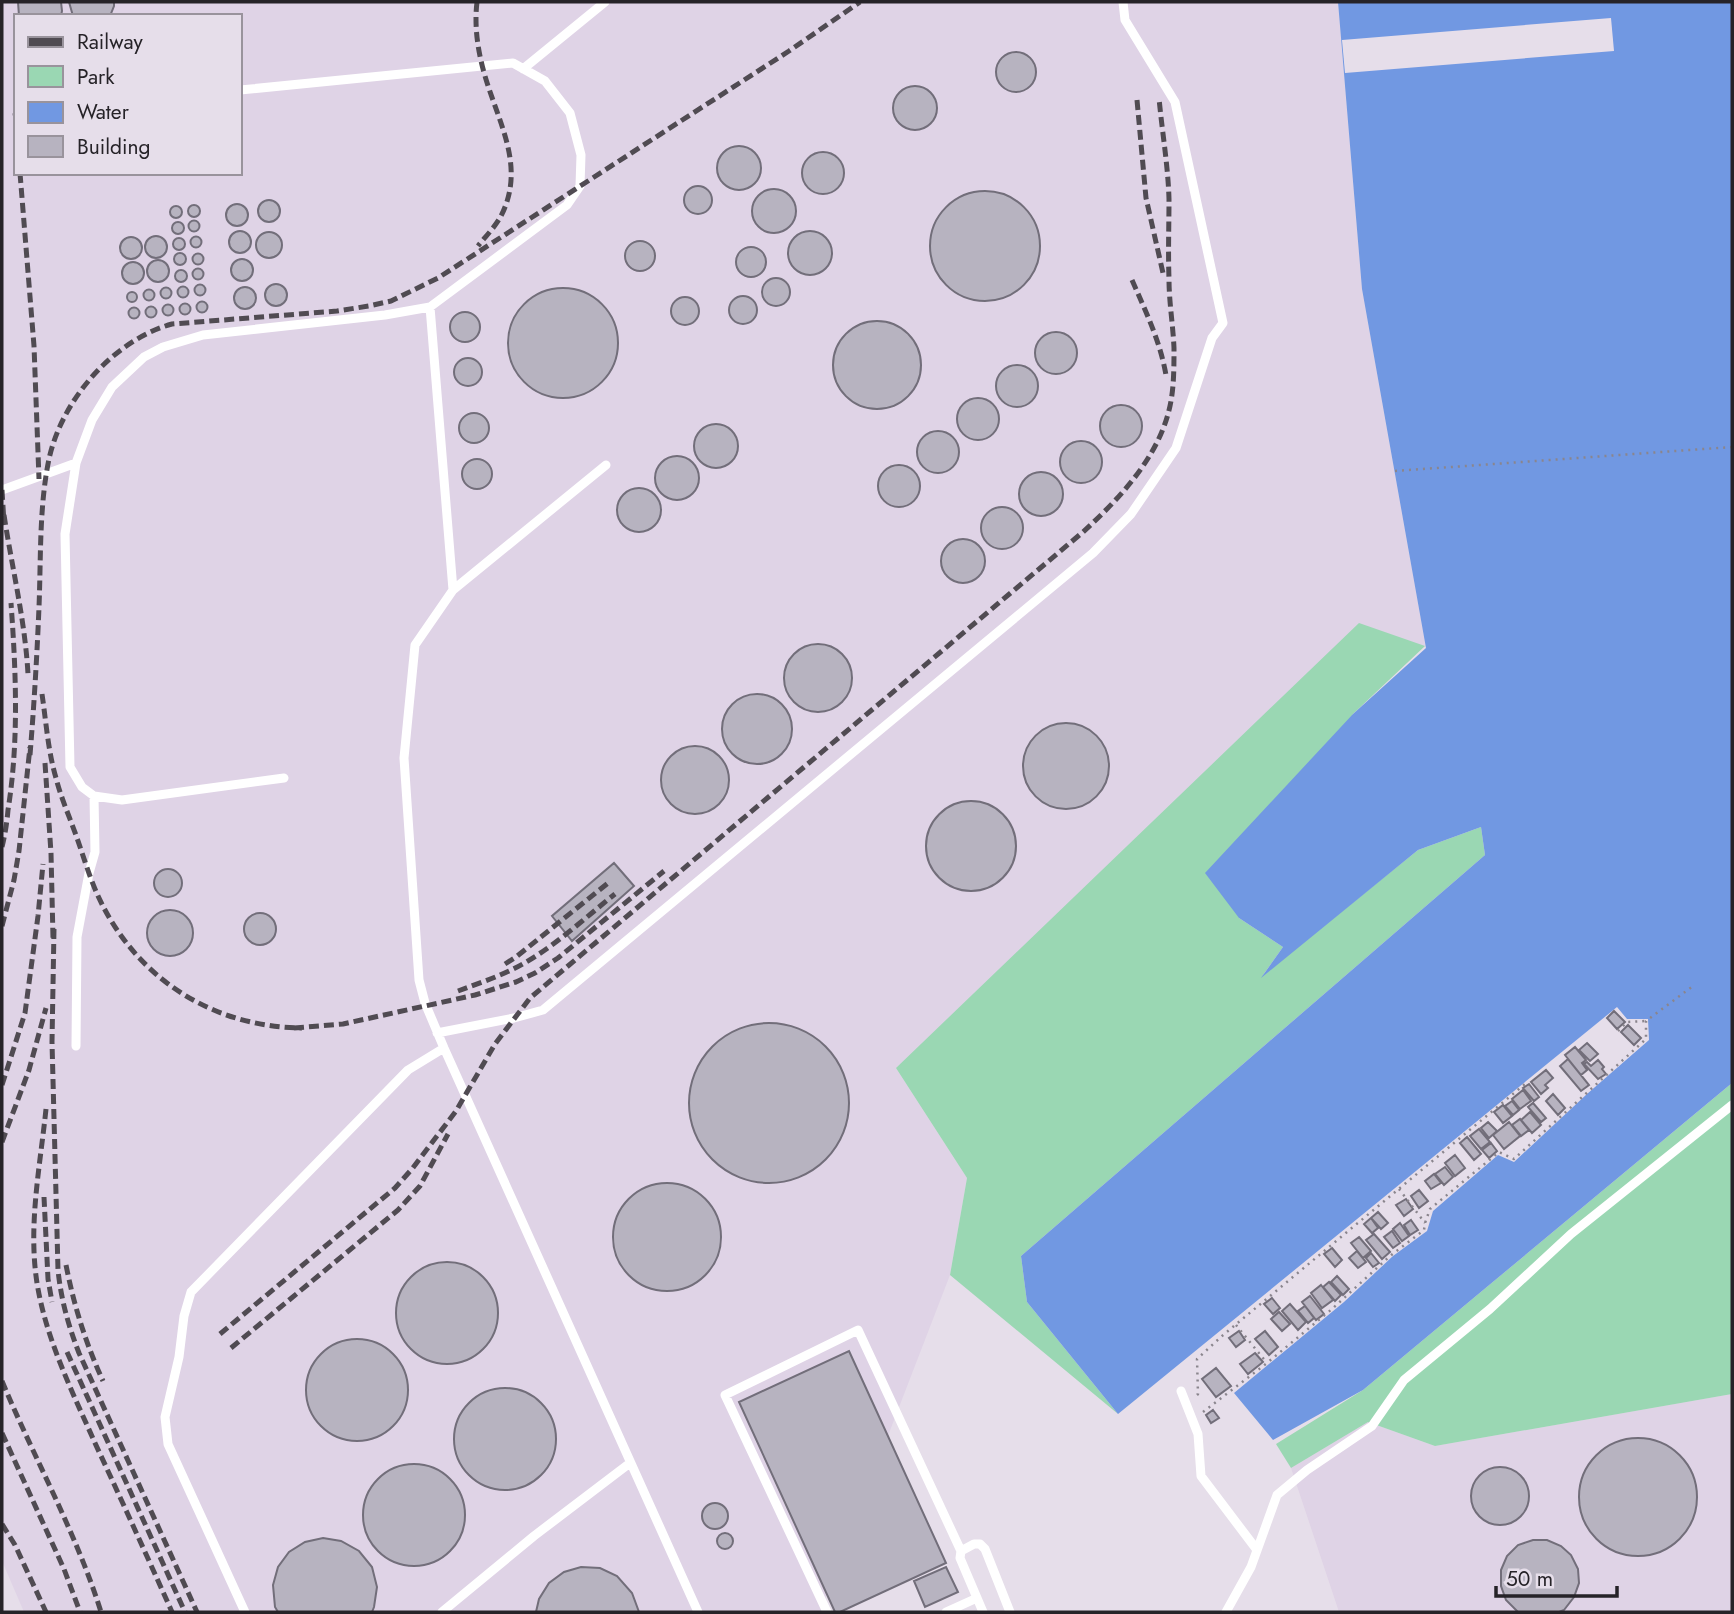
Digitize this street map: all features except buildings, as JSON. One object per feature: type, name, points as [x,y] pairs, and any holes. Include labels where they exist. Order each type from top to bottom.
[{"type":"lane","points":[[523,69],[605,2]]},
{"type":"lane","points":[[437,1033],[543,1010],[1093,553],[1131,514],[1176,448],[1212,338],[1223,323],[1175,102],[1125,20],[1123,2]]},
{"type":"lane","points":[[242,90],[513,63],[545,81],[570,113],[581,155],[580,186],[567,205],[430,307],[385,315],[203,335],[163,347],[144,358],[112,387],[92,420],[76,463],[65,534],[70,767],[82,787],[94,796],[122,800],[284,778]]},
{"type":"lane","points":[[430,307],[453,590]]},
{"type":"lane","points":[[2,490],[76,463]]},
{"type":"lane","points":[[606,465],[453,590],[415,645],[404,758],[419,980],[437,1033],[698,1612]]},
{"type":"lane","points":[[76,1046],[77,937],[95,852],[94,796]]},
{"type":"lane","points":[[245,1612],[168,1444],[166,1417],[184,1315],[191,1292],[408,1070],[444,1048]]},
{"type":"lane","points":[[1226,1612],[1251,1567],[1277,1495],[1307,1470],[1372,1426],[1405,1380],[1490,1309],[1571,1234],[1732,1105]]},
{"type":"lane","points":[[827,1612],[725,1395],[858,1330],[961,1551],[960,1558],[983,1612]]},
{"type":"lane","points":[[1181,1391],[1198,1434],[1201,1476],[1257,1550]]},
{"type":"lane","points":[[442,1612],[534,1536],[630,1463]]},
{"type":"lane","points":[[961,1551],[974,1544],[980,1544],[985,1549],[1010,1612]]},
{"type":"lane","points":[[946,1612],[977,1598]]},
{"type":"path","points":[[1395,471],[1732,447]]},
{"type":"path","points":[[1618,1031],[1627,1022],[1646,1021],[1693,986]]},
{"type":"path","points":[[1192,1420],[1267,1363],[1390,1256],[1424,1230],[1430,1209],[1499,1152],[1514,1158],[1646,1040],[1646,1021]]},
{"type":"path","points":[[1185,1403],[1198,1394],[1197,1359],[1525,1084]]},
{"type":"path","points":[[1399,1189],[1425,1223]]},
{"type":"path","points":[[1236,1324],[1267,1363]]},
{"type":"shaded area","points":[[2,2],[1338,2],[1362,289],[1426,648],[1425,646],[896,1068],[967,1178],[950,1275],[820,1612],[24,1612],[2,1561]]},
{"type":"shaded area","points":[[1732,1394],[1732,1612],[1339,1612],[1291,1468],[1368,1422],[1435,1446]]},
{"type":"green space","points":[[1359,623],[1425,646],[1353,714],[1239,918],[1283,947],[1263,975],[1418,850],[1481,827],[1485,855],[1021,1256],[1027,1302],[1118,1414],[950,1275],[967,1178],[896,1068]]},
{"type":"green space","points":[[1732,1083],[1732,1394],[1435,1446],[1368,1422],[1291,1468],[1276,1444],[1363,1390]]},
{"type":"water","points":[[1338,2],[1732,2],[1732,1083],[1363,1390],[1273,1440],[1234,1393],[1344,1302],[1393,1256],[1427,1231],[1433,1211],[1498,1155],[1514,1162],[1649,1040],[1648,1019],[1627,1019],[1617,1007],[1118,1414],[1027,1302],[1021,1256],[1485,855],[1481,827],[1418,850],[1261,978],[1283,947],[1239,918],[1205,873],[1353,714],[1426,648],[1362,289]]},
{"type":"pier","points":[[1611,18],[1614,51],[1345,73],[1342,40]]},
{"type":"railway","points":[[477,2],[479,49],[511,163],[508,198],[501,216],[478,246]]},
{"type":"railway","points":[[30,755],[42,514],[49,459],[56,437],[78,394],[111,358],[130,343],[172,324],[337,311],[391,301],[438,278],[789,51],[860,2]]},
{"type":"railway","points":[[220,1334],[395,1188],[456,1111],[495,1044],[530,998],[1083,532],[1124,491],[1147,459],[1165,425],[1174,377],[1169,288],[1168,186],[1159,98]]},
{"type":"railway","points":[[1137,100],[1146,198],[1163,273]]},
{"type":"railway","points":[[20,175],[34,346],[39,479]]},
{"type":"railway","points":[[1132,280],[1156,338],[1166,375]]},
{"type":"railway","points":[[2,490],[4,523]]},
{"type":"railway","points":[[4,515],[28,674]]},
{"type":"railway","points":[[2,847],[15,732],[11,603]]},
{"type":"railway","points":[[42,694],[51,757],[63,801],[99,898],[115,927],[134,952],[156,974],[181,993],[209,1008],[238,1019],[302,1028]]},
{"type":"railway","points":[[2,926],[19,851],[30,747]]},
{"type":"railway","points":[[45,763],[53,938]]},
{"type":"railway","points":[[2,1085],[25,1013],[43,864]]},
{"type":"railway","points":[[294,1028],[343,1024],[475,995],[516,982],[558,958],[664,871]]},
{"type":"railway","points":[[505,964],[608,883]]},
{"type":"railway","points":[[458,991],[523,964],[564,936],[615,894]]},
{"type":"railway","points":[[54,929],[52,1042],[58,1270],[63,1302],[79,1353],[197,1612]]},
{"type":"railway","points":[[2,1142],[29,1070],[46,1008]]},
{"type":"railway","points":[[46,1109],[34,1240],[41,1304],[53,1345],[69,1384],[172,1612]]},
{"type":"railway","points":[[231,1348],[398,1210],[420,1186],[448,1134]]},
{"type":"railway","points":[[44,1197],[48,1279],[52,1302]]},
{"type":"railway","points":[[66,1265],[81,1324],[103,1381]]},
{"type":"railway","points":[[67,1352],[185,1612]]},
{"type":"railway","points":[[2,1381],[67,1524],[101,1612]]},
{"type":"railway","points":[[2,1433],[64,1569],[80,1612]]},
{"type":"railway","points":[[2,1524],[15,1545],[46,1612]]}]
